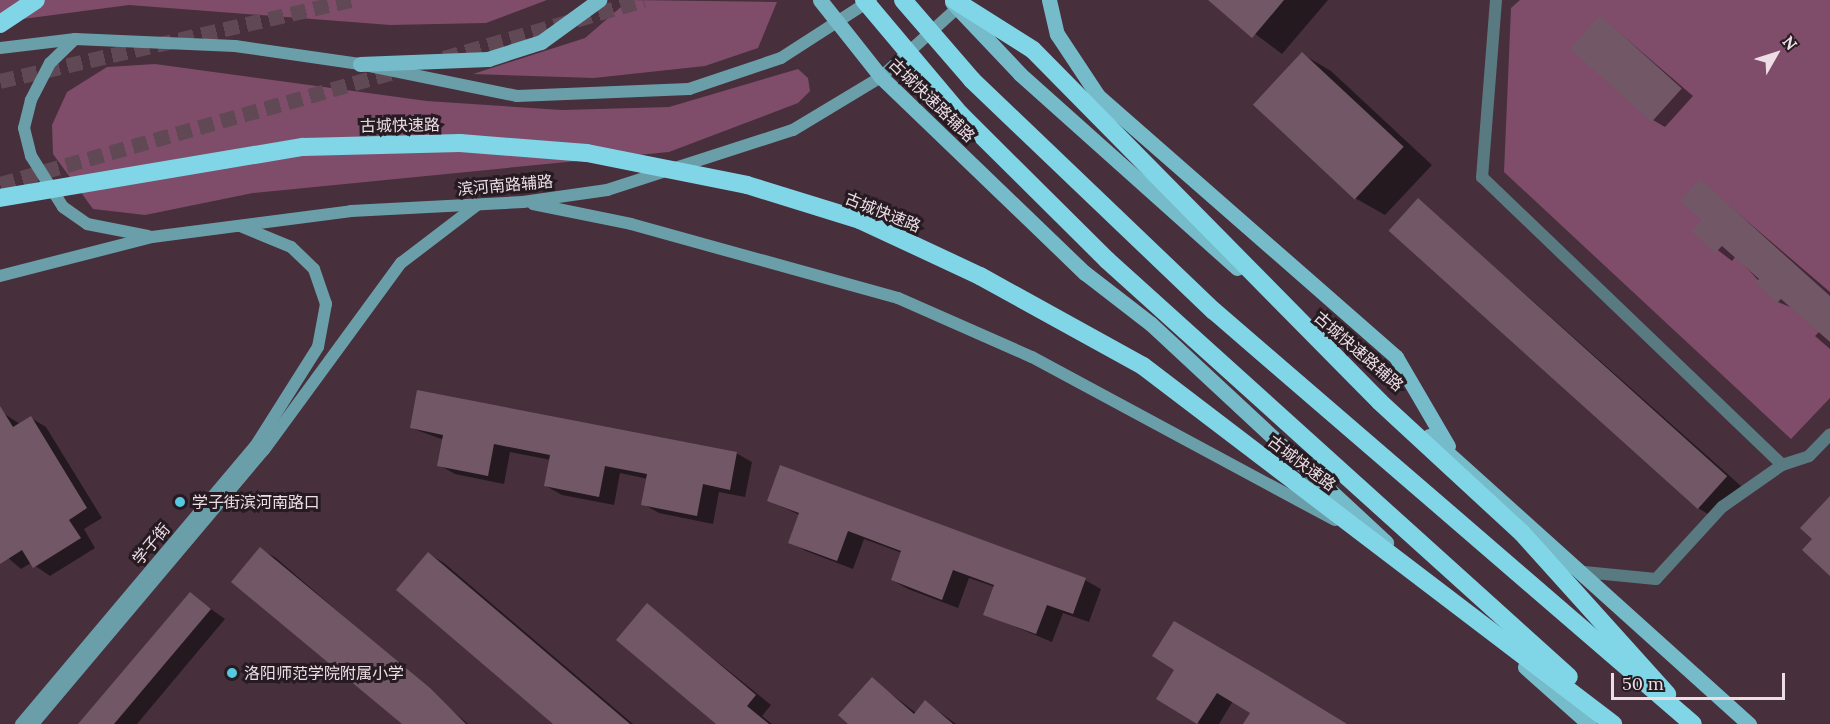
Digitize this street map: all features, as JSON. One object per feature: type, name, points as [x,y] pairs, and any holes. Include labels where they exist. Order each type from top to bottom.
[{"type":"highway","points":[[0,24],[36,0]]},
{"type":"highway","points":[[864,0],[960,114],[1107,260],[1621,724]]},
{"type":"highway","points":[[903,0],[972,80],[1214,311],[1694,724]]},
{"type":"highway","points":[[957,2],[1033,50],[1158,171],[1380,402],[1522,533],[1694,724]]},
{"type":"highway","name":"古城快速路","points":[[0,198],[303,147],[460,143],[587,153],[747,185],[860,220],[980,276],[1143,366],[1613,724]]},
{"type":"main road","points":[[360,64],[488,59],[541,42],[599,0]]},
{"type":"main road","name":"古城快速路辅路","points":[[820,0],[838,26],[881,76],[1085,273],[1151,324],[1399,554],[1589,724]]},
{"type":"main road","points":[[0,48],[75,39],[235,46],[360,64],[517,96],[689,89],[781,58],[838,26],[872,0]]},
{"type":"main road","points":[[1049,0],[1057,34],[1098,96],[1396,357],[1455,458]]},
{"type":"main road","name":"古城快速路辅路","points":[[957,2],[1135,179],[1584,572],[1749,724]]},
{"type":"main road","name":"滨河南路辅路","points":[[0,276],[152,237],[351,211],[523,202],[607,190],[793,130],[881,76],[957,2]]},
{"type":"main road","points":[[75,39],[50,63],[31,100],[24,128],[31,156],[63,207],[87,224],[152,237]]},
{"type":"main road","points":[[523,202],[631,224],[898,298],[1032,357],[1399,554]]},
{"type":"main road","points":[[304,383],[401,263],[478,204]]},
{"type":"main road","points":[[239,226],[291,248],[314,269],[326,304],[318,347],[304,383]]},
{"type":"main road","name":"学子街","points":[[21,724],[256,444],[304,383]]},
{"type":"main road","name":"学子街","points":[[33,724],[264,450],[304,383]]},
{"type":"street","points":[[1496,0],[1482,177],[1782,465]]},
{"type":"street","points":[[1584,572],[1656,579],[1722,507],[1782,465],[1809,456],[1830,434]]},
{"type":"shaded area","points":[[0,0],[547,0],[486,23],[390,25],[129,5],[0,22]]},
{"type":"shaded area","points":[[629,0],[777,2],[758,48],[705,66],[594,78],[473,74],[585,38]]},
{"type":"shaded area","points":[[1520,0],[1830,0],[1830,398],[1791,439],[1504,172],[1511,8]]},
{"type":"shaded area","points":[[155,64],[427,101],[562,110],[669,107],[798,69],[808,78],[810,91],[798,103],[669,152],[253,193],[145,215],[93,209],[53,154],[52,125],[67,92],[107,67]]},
{"type":"building","points":[[1208,0],[1284,0],[1252,38]]},
{"type":"building","points":[[1600,15],[1682,89],[1652,122],[1570,48]]},
{"type":"building","points":[[1302,52],[1404,147],[1355,199],[1253,105]]},
{"type":"building","points":[[1700,179],[1830,296],[1830,342],[1781,299],[1777,303],[1755,283],[1759,279],[1722,246],[1715,253],[1691,231],[1702,220],[1680,201]]},
{"type":"building","points":[[1418,198],[1727,476],[1698,509],[1389,231]]},
{"type":"building","points":[[417,390],[737,452],[730,490],[703,484],[697,516],[641,505],[647,474],[605,466],[599,497],[544,486],[550,455],[494,444],[488,476],[437,466],[443,435],[410,428]]},
{"type":"building","points":[[0,406],[13,427],[31,416],[87,508],[69,520],[81,538],[33,568],[22,550],[0,564]]},
{"type":"building","points":[[780,465],[1086,578],[1073,614],[1047,605],[1036,634],[983,615],[994,585],[953,570],[942,600],[891,580],[901,551],[848,531],[837,561],[788,543],[799,513],[767,501]]},
{"type":"building","points":[[1830,496],[1830,576],[1802,550],[1812,539],[1800,528]]},
{"type":"building","points":[[260,547],[430,688],[466,724],[402,724],[231,582]]},
{"type":"building","points":[[428,552],[630,724],[553,724],[396,590]]},
{"type":"building","points":[[190,592],[211,609],[114,724],[78,724]]},
{"type":"building","points":[[647,603],[756,695],[747,706],[769,724],[716,724],[616,640]]},
{"type":"building","points":[[1174,621],[1347,724],[1243,724],[1250,713],[1217,693],[1197,724],[1156,699],[1174,670],[1152,656]]},
{"type":"building","points":[[872,677],[914,714],[925,700],[953,724],[848,724],[838,715]]},
{"type":"tunnel","points":[[0,81],[352,0]]},
{"type":"tunnel","points":[[444,58],[644,0]]},
{"type":"tunnel","points":[[0,184],[404,69]]},
{"type":"place","name":"学子街滨河南路口","points":[[180,502]]},
{"type":"place","name":"洛阳师范学院附属小学","points":[[232,673]]}]
